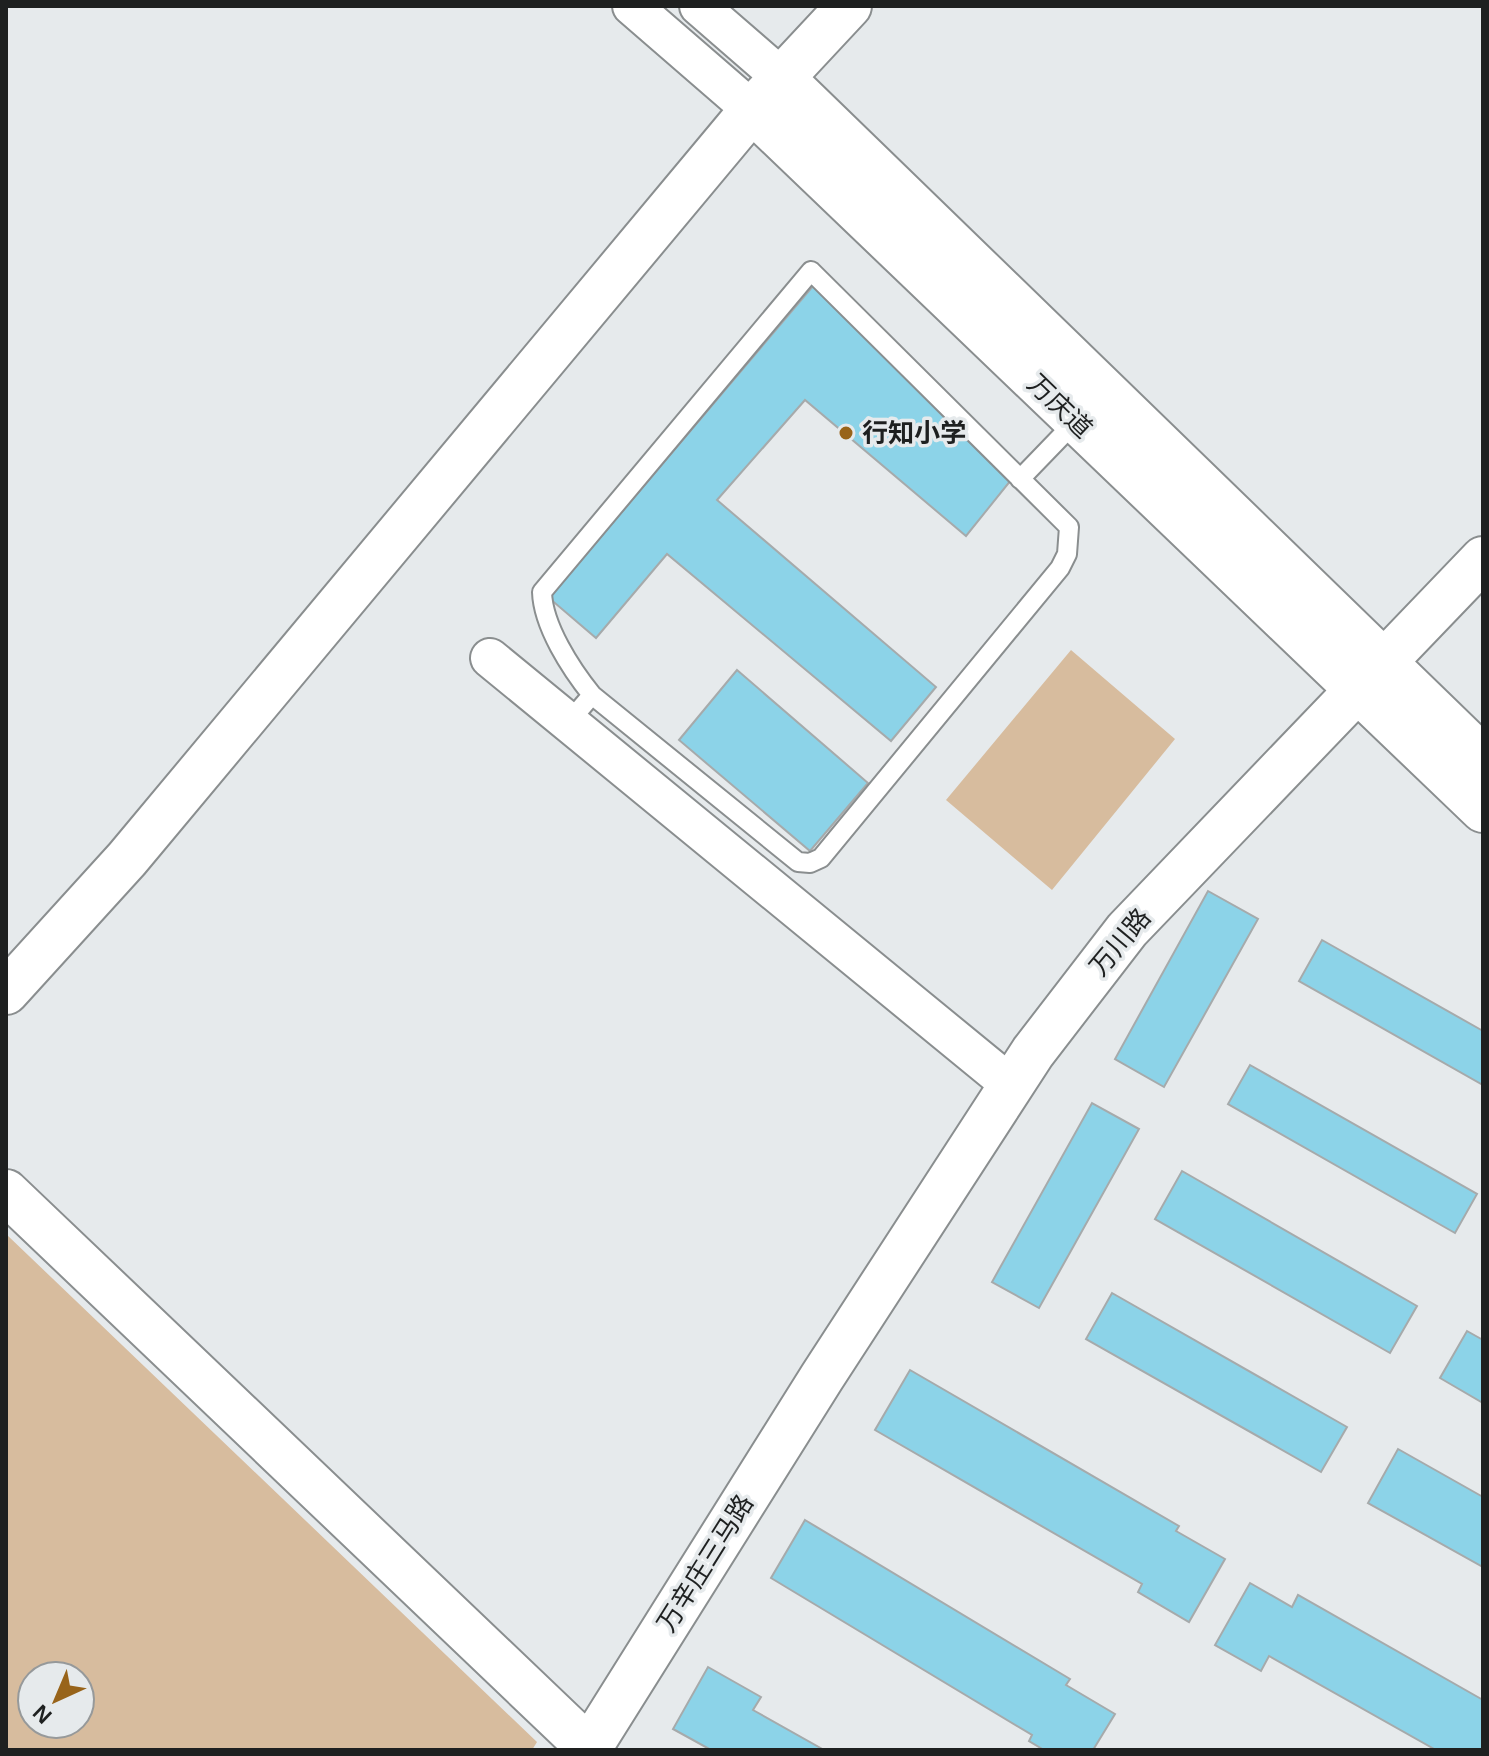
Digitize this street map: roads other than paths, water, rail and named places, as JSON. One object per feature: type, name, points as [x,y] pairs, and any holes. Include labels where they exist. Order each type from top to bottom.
[{"type":"street","name":"万庆道","points":[[632,6],[752,110],[1076,421],[1371,676],[1483,758]]},
{"type":"street","name":"万庆道","points":[[699,6],[782,78],[1371,676],[1483,810]]},
{"type":"street","points":[[6,992],[127,859],[752,110],[849,6]]},
{"type":"street","name":"万川路","points":[[822,1377],[1033,1052],[1127,930],[1483,559]]},
{"type":"street","points":[[490,658],[580,709],[1011,1085]]},
{"type":"street","points":[[6,1192],[589,1749]]},
{"type":"street","name":"万辛庄三马路","points":[[589,1749],[822,1377]]},
{"type":"lane","points":[[811,271],[1069,527],[1067,554],[1060,568],[821,858],[810,863],[798,862],[580,709],[574,673],[545,612],[542,592],[811,271]]},
{"type":"lane","points":[[1020,479],[1076,421]]},
{"type":"place","name":"行知小学","points":[[846,433]]}]
